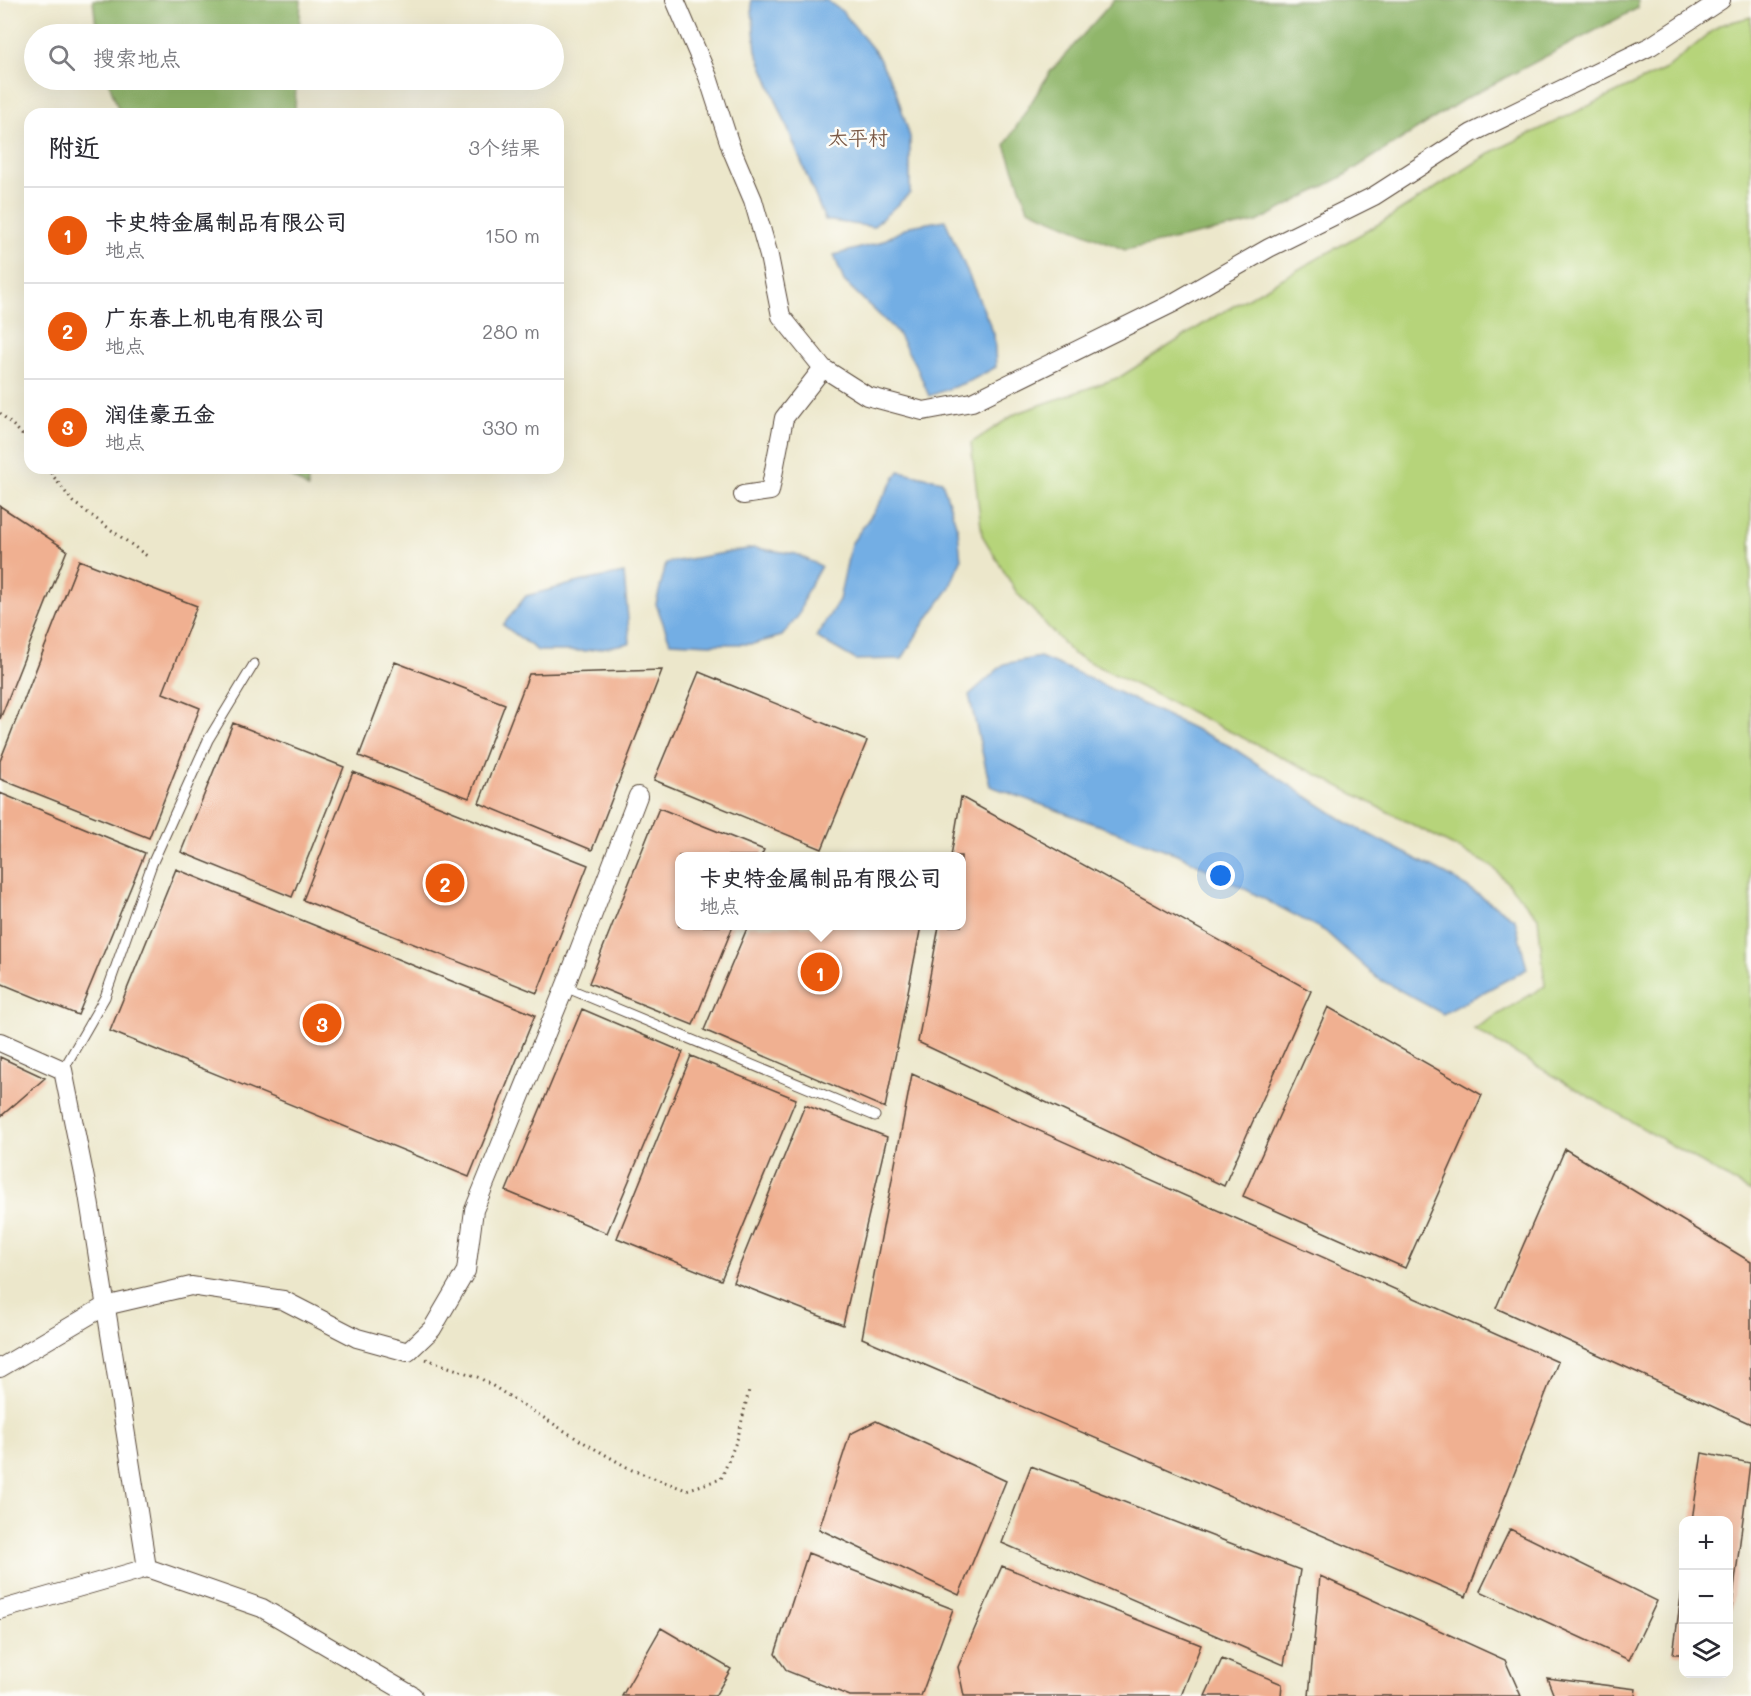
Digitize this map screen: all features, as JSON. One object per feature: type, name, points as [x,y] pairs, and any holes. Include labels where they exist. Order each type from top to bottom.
[{"type":"street","points":[[675,0],[708,77],[731,148],[753,200],[769,256],[781,316],[823,368],[867,396],[923,411],[972,402],[1173,303],[1269,248],[1374,196],[1472,133],[1652,46],[1721,0]]},
{"type":"street","points":[[744,495],[770,492],[784,418],[823,368]]},
{"type":"street","points":[[0,1368],[105,1306],[191,1286],[283,1300],[357,1338],[408,1352],[432,1329],[466,1271],[474,1210],[565,987],[638,796]]},
{"type":"street","points":[[0,1042],[63,1070],[88,1194],[147,1568]]},
{"type":"street","points":[[0,1610],[147,1568],[262,1608],[412,1696]]},
{"type":"lane","points":[[63,1070],[105,997],[153,864],[208,740],[254,664]]},
{"type":"lane","points":[[565,987],[874,1116]]},
{"type":"path","points":[[0,413],[24,437]]},
{"type":"path","points":[[52,474],[73,502],[147,556]]},
{"type":"path","points":[[408,1352],[480,1378],[632,1470],[686,1490],[721,1479],[738,1437],[749,1390]]},
{"type":"green space","points":[[93,0],[301,0],[300,24],[96,24]]},
{"type":"green space","points":[[1114,0],[1638,0],[1638,8],[1463,100],[1340,178],[1257,222],[1125,250],[1028,209],[1005,145],[1050,72]]},
{"type":"green space","points":[[1751,17],[1751,1192],[1474,1029],[1545,986],[1538,917],[1492,866],[1308,770],[1073,654],[1017,593],[982,535],[971,443],[1015,414],[1120,377],[1216,316],[1384,221],[1492,152],[1666,69],[1720,25]]},
{"type":"green space","points":[[112,90],[296,90],[295,108],[118,108]]},
{"type":"green space","points":[[287,474],[307,474],[308,488]]},
{"type":"water","points":[[751,0],[826,0],[843,12],[876,53],[895,88],[910,137],[910,193],[873,227],[825,220],[756,51]]},
{"type":"water","points":[[945,220],[994,334],[996,367],[970,381],[929,396],[897,332],[844,281],[834,255],[879,243],[910,226]]},
{"type":"water","points":[[899,471],[942,481],[958,531],[961,560],[949,589],[902,659],[856,660],[816,637],[839,600],[851,544]]},
{"type":"water","points":[[754,548],[796,554],[821,566],[806,593],[799,615],[782,636],[753,644],[670,642],[656,604],[666,563]]},
{"type":"water","points":[[624,573],[630,643],[585,651],[538,651],[503,625],[526,596]]},
{"type":"water","points":[[1040,657],[1230,746],[1349,824],[1453,878],[1515,919],[1527,969],[1443,1014],[1377,978],[1325,931],[1180,855],[990,786],[969,695],[1004,664]]},
{"type":"building","points":[[0,506],[67,550],[0,719]]},
{"type":"building","points":[[79,560],[197,606],[163,693],[200,708],[149,838],[0,779],[0,761]]},
{"type":"building","points":[[395,662],[505,704],[469,798],[359,756]]},
{"type":"building","points":[[662,670],[592,850],[479,803],[529,674]]},
{"type":"building","points":[[699,672],[867,741],[822,849],[654,780]]},
{"type":"building","points":[[233,723],[344,767],[292,897],[181,852]]},
{"type":"building","points":[[353,772],[588,865],[537,993],[303,900]]},
{"type":"building","points":[[0,793],[145,853],[78,1015],[0,983]]},
{"type":"building","points":[[961,797],[1311,991],[1224,1186],[918,1042],[938,930],[966,930],[966,852],[952,852]]},
{"type":"building","points":[[659,808],[764,850],[763,852],[675,852],[675,930],[731,930],[693,1025],[589,983]]},
{"type":"building","points":[[176,869],[535,1015],[469,1177],[110,1031]]},
{"type":"building","points":[[746,930],[920,930],[885,1108],[704,1030]]},
{"type":"building","points":[[1328,1007],[1482,1095],[1405,1268],[1243,1196]]},
{"type":"building","points":[[582,1009],[683,1052],[607,1233],[506,1191]]},
{"type":"building","points":[[691,1056],[796,1099],[721,1280],[617,1238]]},
{"type":"building","points":[[0,1057],[45,1078],[0,1117]]},
{"type":"building","points":[[912,1074],[1558,1362],[1466,1597],[862,1338]]},
{"type":"building","points":[[805,1105],[887,1137],[843,1325],[733,1282]]},
{"type":"building","points":[[1565,1149],[1751,1262],[1751,1424],[1496,1308]]},
{"type":"building","points":[[876,1421],[1006,1481],[959,1595],[819,1529],[850,1434]]},
{"type":"building","points":[[1702,1453],[1750,1463],[1733,1597],[1733,1516],[1693,1516]]},
{"type":"building","points":[[1031,1466],[1300,1570],[1284,1665],[1002,1543]]},
{"type":"building","points":[[1510,1529],[1657,1601],[1629,1660],[1480,1591]]},
{"type":"building","points":[[808,1553],[953,1609],[921,1696],[850,1696],[787,1671],[775,1654]]},
{"type":"building","points":[[1002,1566],[1201,1645],[1181,1696],[964,1696],[958,1667]]},
{"type":"building","points":[[1320,1576],[1505,1660],[1521,1696],[1309,1696]]},
{"type":"building","points":[[1679,1611],[1679,1654],[1673,1654]]},
{"type":"building","points":[[661,1628],[731,1669],[715,1696],[622,1696]]},
{"type":"building","points":[[1222,1659],[1282,1684],[1281,1696],[1205,1696]]},
{"type":"building","points":[[1547,1678],[1636,1689],[1635,1696],[1554,1696]]},
{"type":"place","name":"广东春上机电有限公司","points":[[445,883]]},
{"type":"place","name":"卡史特金属制品有限公司","points":[[820,972]]},
{"type":"place","name":"润佳豪五金","points":[[322,1023]]},
{"type":"district","name":"太平村","points":[[858,138]]}]
